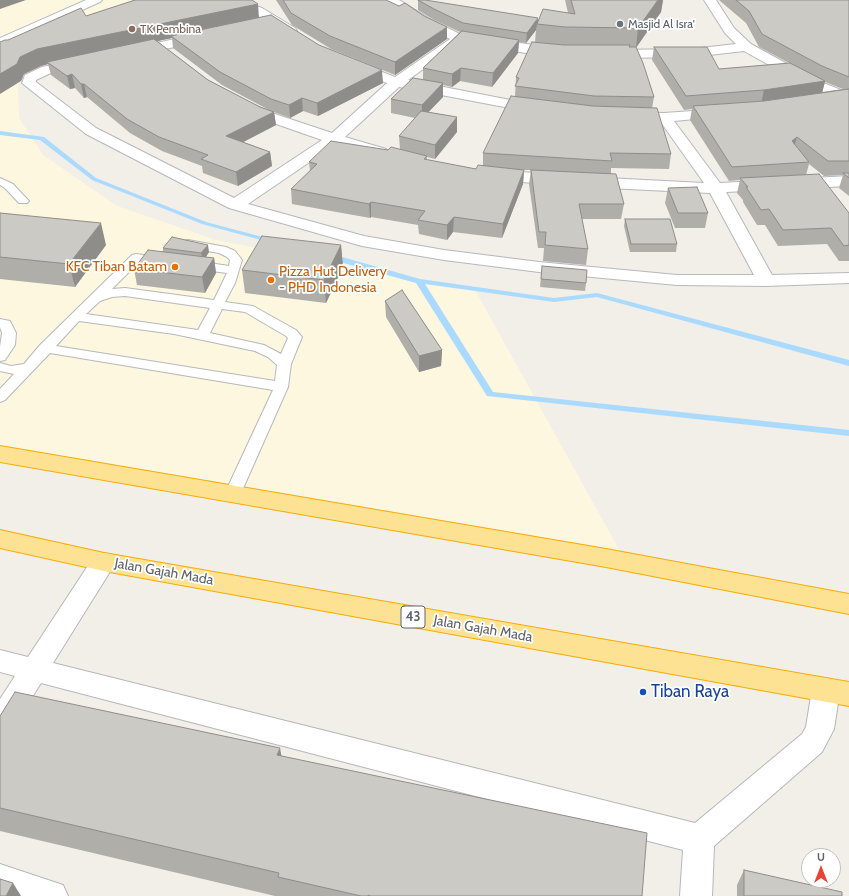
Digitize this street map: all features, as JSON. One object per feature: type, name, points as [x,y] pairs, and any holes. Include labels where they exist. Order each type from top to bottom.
[{"type":"highway","points":[[0,454],[606,558],[849,604]]},
{"type":"highway","name":"Jalan Gajah Mada","points":[[0,539],[104,562],[838,692]]},
{"type":"street","points":[[0,43],[96,0]]},
{"type":"street","points":[[232,0],[237,4],[274,20],[300,37]]},
{"type":"street","points":[[391,0],[424,21],[459,38],[526,49],[570,53]]},
{"type":"street","points":[[710,0],[729,30],[746,47],[813,84],[847,97]]},
{"type":"street","points":[[122,54],[213,34]]},
{"type":"street","points":[[235,206],[334,139],[396,82],[459,38]]},
{"type":"street","points":[[160,46],[176,59]]},
{"type":"street","points":[[598,54],[692,53],[746,47]]},
{"type":"street","points":[[340,60],[396,82],[549,111]]},
{"type":"street","points":[[92,61],[47,70],[30,78],[29,83],[91,131],[235,206],[362,241],[444,255],[539,268],[677,280],[766,281],[849,278]]},
{"type":"street","points":[[816,101],[847,97]]},
{"type":"street","points":[[233,99],[267,116],[334,139],[394,155]]},
{"type":"street","points":[[616,116],[664,117],[731,112]]},
{"type":"street","points":[[664,117],[716,188],[766,281]]},
{"type":"street","points":[[477,173],[586,182],[716,188],[849,181]]},
{"type":"street","points":[[0,722],[104,562]]},
{"type":"street","points":[[0,661],[699,839]]},
{"type":"street","points":[[696,896],[699,839],[812,743],[838,692]]},
{"type":"street","points":[[0,880],[52,896]]},
{"type":"lane","points":[[0,181],[14,190],[23,201]]},
{"type":"lane","points":[[175,241],[222,250],[231,254],[236,260],[234,270],[202,335]]},
{"type":"lane","points":[[0,397],[45,348],[136,258],[234,270]]},
{"type":"lane","points":[[96,298],[111,293],[125,292],[252,311],[291,333],[295,337],[284,364],[281,387],[233,493]]},
{"type":"lane","points":[[76,318],[174,330],[202,335],[259,348],[273,354],[284,364]]},
{"type":"lane","points":[[0,323],[5,324],[9,333],[8,345],[0,357]]},
{"type":"lane","points":[[45,348],[281,387]]},
{"type":"lane","points":[[0,367],[11,370],[26,368]]},
{"type":"shaded area","points":[[0,0],[227,0],[259,19],[37,70],[22,77],[18,85],[19,118],[43,155],[117,206],[216,240],[475,290],[622,555],[0,450]]},
{"type":"building","points":[[135,0],[252,0],[258,4],[37,49],[20,57],[17,64],[0,74],[0,42],[8,40],[81,8],[86,16]]},
{"type":"building","points":[[283,0],[386,0],[399,6],[405,3],[424,16],[447,27],[395,62],[330,36],[291,13]]},
{"type":"building","points":[[418,0],[538,18],[527,33],[463,23]]},
{"type":"building","points":[[571,0],[658,0],[638,28],[565,27],[537,24],[543,9],[575,14]]},
{"type":"building","points":[[736,0],[849,0],[849,77],[822,66],[762,34],[749,11]]},
{"type":"building","points":[[271,15],[319,45],[382,70],[317,103],[302,98],[289,105],[271,99],[220,72],[171,36]]},
{"type":"building","points":[[462,31],[519,40],[493,73],[461,68],[452,74],[423,68]]},
{"type":"building","points":[[154,39],[208,80],[260,107],[274,112],[226,136],[270,152],[236,172],[201,159],[208,155],[159,137],[127,119],[84,84],[81,84],[72,74],[67,76],[47,62]]},
{"type":"building","points":[[532,42],[564,45],[630,45],[629,47],[636,47],[654,97],[594,96],[515,86],[519,78],[516,77]]},
{"type":"building","points":[[654,47],[707,47],[719,69],[790,63],[825,81],[764,90],[686,96]]},
{"type":"building","points":[[413,78],[443,83],[422,105],[391,99]]},
{"type":"building","points":[[849,89],[849,161],[828,161],[797,137],[792,141],[809,162],[732,167],[693,106],[764,101]]},
{"type":"building","points":[[511,96],[593,106],[657,108],[671,154],[610,153],[612,161],[483,153]]},
{"type":"building","points":[[421,111],[457,117],[435,145],[399,136]]},
{"type":"building","points":[[331,141],[388,150],[391,147],[427,156],[424,159],[476,169],[478,165],[524,170],[503,224],[454,217],[447,225],[418,220],[425,211],[371,202],[369,204],[291,189],[317,164],[309,162]]},
{"type":"building","points":[[531,170],[616,174],[624,204],[579,204],[588,249],[545,245],[546,232],[539,232]]},
{"type":"building","points":[[843,173],[849,173],[849,178]]},
{"type":"building","points":[[819,174],[849,213],[849,245],[844,246],[831,228],[783,230],[769,209],[761,210],[746,187],[748,187],[740,178]]},
{"type":"building","points":[[697,187],[708,213],[678,213],[668,188]]},
{"type":"building","points":[[0,213],[101,223],[69,264],[0,257]]},
{"type":"building","points":[[625,219],[670,219],[677,244],[631,244]]},
{"type":"building","points":[[262,236],[341,245],[324,280],[242,270]]},
{"type":"building","points":[[172,237],[208,245],[201,253],[163,248]]},
{"type":"building","points":[[148,250],[214,258],[202,277],[134,269]]},
{"type":"building","points":[[542,266],[587,270],[586,283],[541,279]]},
{"type":"building","points":[[402,290],[442,350],[419,356],[385,301]]},
{"type":"building","points":[[15,692],[280,748],[277,755],[647,833],[642,896],[361,896],[278,877],[279,873],[0,808],[0,716]]},
{"type":"building","points":[[744,870],[801,883],[801,888],[824,888],[842,892],[842,896],[744,896]]},
{"type":"building","points":[[0,879],[13,883],[6,896],[0,896]]},
{"type":"waterway","points":[[0,133],[42,138],[94,179],[204,223],[272,241]]},
{"type":"waterway","points":[[332,257],[419,281]]},
{"type":"waterway","points":[[419,281],[554,300],[597,295],[849,363]]},
{"type":"waterway","points":[[419,281],[490,394],[849,433]]},
{"type":"place","name":"Masjid Al Isra'","points":[[620,24]]},
{"type":"place","name":"TK Pembina","points":[[132,29]]},
{"type":"place","name":"KFC Tiban Batam","points":[[175,267]]},
{"type":"place","name":"Pizza Hut Delivery - PHD Indonesia","points":[[271,280]]},
{"type":"place","name":"Tiban Raya","points":[[643,692]]}]
